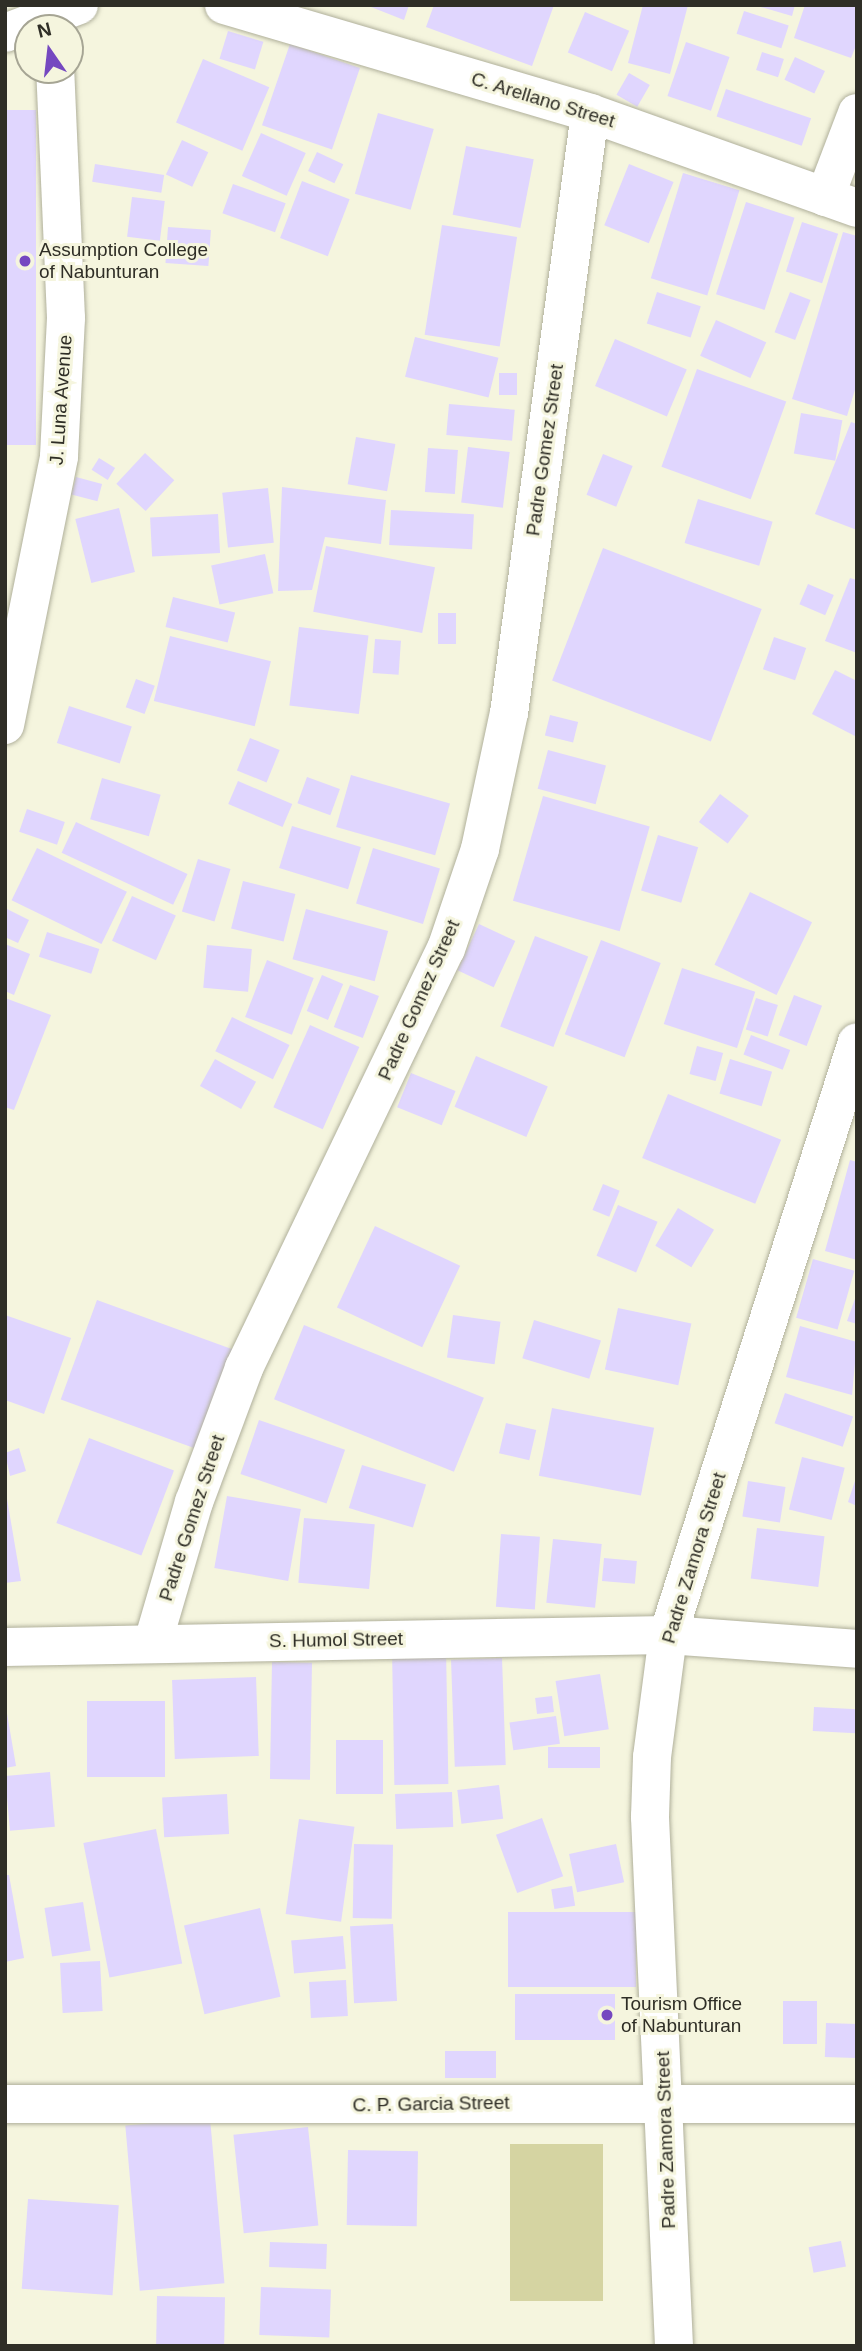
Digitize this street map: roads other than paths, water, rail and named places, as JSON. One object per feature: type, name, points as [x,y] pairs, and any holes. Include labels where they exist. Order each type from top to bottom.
[{"type":"street","name":"C. Arellano Street","points":[[224,5],[590,113],[841,202]]},
{"type":"street","points":[[5,33],[59,13]]},
{"type":"street","name":"J. Luna Avenue","points":[[7,713],[59,456],[66,318],[56,84]]},
{"type":"street","name":"Padre Gomez Street","points":[[153,1642],[194,1502],[244,1368],[446,949],[480,849],[509,713],[590,113]]},
{"type":"street","points":[[841,202],[857,113]]},
{"type":"street","name":"Padre Zamora Street","points":[[674,2346],[650,1817],[652,1757],[667,1635],[857,1042]]},
{"type":"street","name":"S. Humol Street","points":[[5,1647],[153,1642],[667,1635],[857,1649]]},
{"type":"street","name":"C. P. Garcia Street","points":[[5,2104],[857,2104]]},
{"type":"place","name":"Assumption College of Nabunturan","points":[[25,261]]},
{"type":"place","name":"Tourism Office of Nabunturan","points":[[607,2015]]}]
